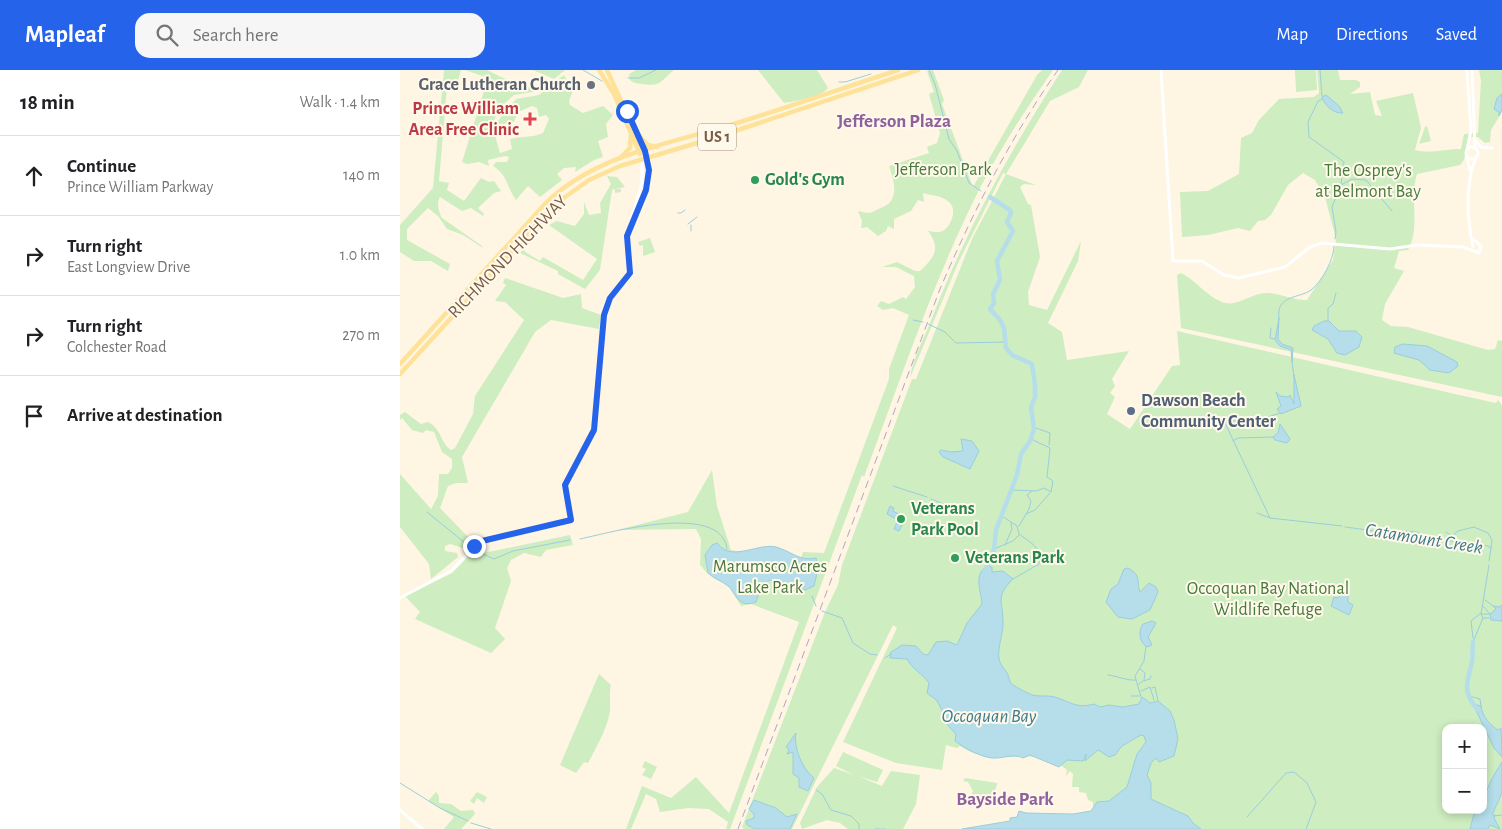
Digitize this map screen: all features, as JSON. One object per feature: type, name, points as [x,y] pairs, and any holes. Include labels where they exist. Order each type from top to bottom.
[{"type":"main road","points":[[599,70],[604,76],[645,159]]},
{"type":"main road","name":"RICHMOND HIGHWAY","points":[[400,364],[531,219],[569,183],[596,168],[619,159],[898,70]]},
{"type":"main road","name":"RICHMOND HIGHWAY","points":[[400,374],[554,205],[580,185],[610,170],[918,70]]},
{"type":"main road","points":[[604,76],[608,71],[638,136],[642,152]]},
{"type":"main road","points":[[619,159],[630,148],[630,131]]},
{"type":"main road","points":[[638,136],[648,145],[658,147]]},
{"type":"main road","points":[[528,233],[532,224],[531,219]]},
{"type":"main road","points":[[476,290],[480,276]]},
{"type":"main road","points":[[466,300],[471,286]]},
{"type":"main road","points":[[417,345],[417,355]]},
{"type":"street","points":[[1161,70],[1173,261],[1202,261],[1224,275],[1239,278],[1285,267],[1310,247],[1322,243],[1390,249],[1417,245],[1473,248],[1478,244]]},
{"type":"street","points":[[1467,70],[1472,130],[1467,157],[1471,176]]},
{"type":"street","points":[[1472,70],[1475,148],[1478,153],[1471,176],[1469,220],[1473,248],[1477,253],[1481,251],[1481,247],[1472,238]]},
{"type":"street","points":[[1475,139],[1480,147],[1492,148]]},
{"type":"street","points":[[1467,150],[1475,148]]},
{"type":"street","points":[[1467,157],[1471,159],[1476,158]]},
{"type":"street","points":[[642,198],[640,196],[645,159]]},
{"type":"street","points":[[630,225],[633,222],[648,181],[645,159]]},
{"type":"street","points":[[643,171],[644,179],[648,181]]},
{"type":"street","points":[[400,598],[451,571],[479,542],[571,520],[565,485],[594,430],[603,323],[610,298],[630,273],[626,240],[641,186]]},
{"type":"street","points":[[1464,247],[1472,238]]},
{"type":"street","points":[[400,810],[422,829]]},
{"type":"green space","points":[[444,70],[461,70],[457,84],[447,86],[439,181],[449,183],[447,190],[464,201],[481,178],[489,182],[494,181],[501,191],[494,193],[478,208],[484,214],[483,216],[471,208],[462,211],[440,197],[438,202],[442,218],[483,248],[463,235],[447,229],[438,216],[428,208],[407,229],[407,240],[450,264],[448,271],[431,261],[414,261],[400,252],[400,225],[433,188]]},
{"type":"green space","points":[[465,70],[487,70],[539,91],[514,95],[496,115],[494,128],[500,153],[512,149],[510,139],[535,136],[543,133],[549,119],[546,115],[539,117],[537,108],[532,106],[518,112],[514,122],[497,125],[498,121],[516,99],[539,95],[564,75],[573,90],[569,101],[570,105],[583,113],[603,106],[613,115],[606,124],[608,137],[598,141],[603,157],[594,160],[575,172],[576,167],[564,168],[557,174],[562,180],[540,197],[528,186],[516,200],[502,173],[493,166],[496,162],[507,162],[509,157],[505,156],[488,160],[489,166],[479,162],[467,164],[462,162],[488,78]]},
{"type":"green space","points":[[533,70],[565,70],[554,79]]},
{"type":"green space","points":[[636,70],[674,70],[657,84],[649,85],[630,80],[629,74]]},
{"type":"green space","points":[[758,70],[817,70],[828,88],[820,94],[784,103]]},
{"type":"green space","points":[[933,70],[944,100],[942,104],[973,187],[1037,75],[1042,70],[1053,70],[995,161],[961,227],[946,262],[917,333],[864,477],[862,475],[730,829],[726,829],[728,822],[709,809],[688,808],[660,812],[656,799],[646,794],[631,829],[626,829],[642,786],[671,798],[696,777],[729,813],[799,622],[751,604],[741,606],[728,585],[707,573],[700,565],[701,539],[696,529],[617,530],[688,512],[712,470],[717,506],[731,550],[747,553],[761,547],[768,547],[801,558],[803,552],[824,553],[889,379],[889,369],[909,315],[893,308],[883,310],[877,306],[881,301],[889,304],[903,297],[906,299],[915,287],[914,276],[896,267],[882,267],[897,262],[915,271],[920,271],[933,257],[935,247],[928,231],[939,232],[944,230],[950,223],[953,214],[952,205],[949,202],[940,197],[923,193],[924,202],[918,200],[911,211],[894,219],[894,229],[888,226],[886,231],[878,236],[867,227],[861,228],[862,221],[858,211],[871,212],[888,204],[894,194],[893,178],[889,166],[929,153],[927,147],[937,143],[940,133],[929,94],[934,92],[927,71]]},
{"type":"green space","points":[[1062,70],[1088,70],[1079,87],[1050,101],[1006,174],[1003,173],[959,261],[910,378],[916,356],[959,253],[1007,160]]},
{"type":"green space","points":[[1295,70],[1316,70],[1317,90],[1296,92]]},
{"type":"green space","name":"The Osprey's at Belmont Bay","points":[[1317,70],[1338,70],[1340,80],[1356,80],[1360,82],[1360,87],[1350,94],[1370,92],[1375,115],[1382,116],[1376,101],[1413,93],[1421,128],[1415,150],[1427,152],[1461,149],[1464,134],[1478,133],[1481,81],[1479,70],[1502,70],[1502,112],[1491,130],[1490,142],[1485,143],[1478,137],[1468,137],[1464,160],[1460,165],[1417,174],[1414,193],[1414,232],[1412,241],[1408,250],[1399,251],[1394,268],[1404,271],[1385,304],[1382,320],[1391,326],[1408,327],[1488,350],[1495,349],[1498,340],[1502,341],[1502,397],[1181,328],[1177,275],[1181,273],[1222,302],[1239,302],[1255,295],[1266,293],[1307,300],[1333,260],[1336,239],[1325,197],[1315,180],[1303,173],[1288,185],[1271,215],[1265,220],[1258,221],[1250,231],[1238,228],[1208,235],[1182,237],[1180,192],[1208,191],[1239,174],[1241,138],[1252,133],[1259,120],[1279,99],[1314,97],[1319,93]]},
{"type":"green space","points":[[1427,126],[1431,141],[1419,144],[1425,127]]},
{"type":"green space","name":"Occoquan Bay National Wildlife Refuge","points":[[1006,174],[1036,185],[1024,184],[1020,187],[1028,204],[1031,205],[1040,257],[1028,292],[1029,305],[1047,310],[1081,241],[1078,261],[1048,323],[1062,332],[1067,360],[1129,351],[1112,379],[1115,386],[1110,393],[1115,397],[1107,414],[1130,429],[1172,366],[1180,365],[1177,331],[1496,403],[1498,400],[1502,405],[1502,829],[1199,829],[1121,800],[1093,810],[1093,802],[1088,800],[1086,793],[1079,792],[1079,787],[1072,787],[1073,774],[1070,771],[1066,776],[1067,770],[1054,762],[1041,758],[986,756],[973,753],[960,746],[957,748],[946,745],[942,770],[896,763],[843,742],[897,628],[893,625],[792,829],[744,829],[742,827],[825,612],[838,585],[842,565],[912,379],[916,379],[972,239]]},
{"type":"green space","points":[[607,176],[617,177],[625,187],[612,190],[600,270],[585,289],[558,274],[558,271],[520,253],[524,248],[525,252],[540,261],[543,257],[583,280],[597,259],[549,225],[557,221],[575,226],[584,214],[584,202],[589,215],[601,213],[600,203],[611,184]]},
{"type":"green space","points":[[615,189],[621,189],[621,192],[615,193]]},
{"type":"green space","points":[[650,238],[655,252],[643,256],[643,245],[640,246],[638,242]]},
{"type":"green space","points":[[505,278],[563,298],[581,294],[582,308],[601,315],[599,329],[551,320],[535,332],[462,457],[468,483],[456,483],[448,486],[440,508],[473,542],[466,549],[450,544],[445,546],[445,551],[457,553],[458,557],[431,579],[429,564],[400,527],[400,474],[431,509],[438,496],[439,474],[448,474],[452,468],[452,459],[442,452],[434,432],[426,430],[423,433],[412,430],[402,418],[400,420],[400,415],[405,412],[421,424],[428,422],[436,428],[447,447],[451,450],[455,448],[473,414],[475,396],[524,320],[505,302],[495,301],[506,285],[503,283]]},
{"type":"green space","points":[[570,535],[573,545],[546,550],[541,557],[524,553],[511,560],[507,568],[511,581],[495,628],[505,639],[491,653],[415,619],[420,612],[405,596],[452,573],[478,547],[484,553]]},
{"type":"green space","points":[[599,674],[611,685],[609,716],[603,734],[588,763],[584,762],[576,773],[560,765]]},
{"type":"green space","points":[[843,752],[883,770],[877,782],[858,776],[882,786],[891,771],[920,775],[916,804],[903,829],[848,829],[840,823],[827,820],[802,829],[800,823],[817,787],[834,768],[854,775],[836,766]]},
{"type":"green space","points":[[645,761],[657,767],[651,779],[642,775],[646,769],[642,767]]},
{"type":"green space","points":[[965,778],[997,783],[996,788],[994,792],[982,799],[967,802],[973,791],[968,782],[963,781]]},
{"type":"green space","points":[[436,792],[439,796],[439,803],[451,804],[461,811],[473,810],[475,814],[461,829],[444,829],[454,817],[428,801]]},
{"type":"green space","points":[[477,792],[487,797],[484,803],[477,798],[474,804],[470,801]]},
{"type":"water","points":[[1502,94],[1502,109],[1499,116],[1499,112],[1494,109],[1497,98]]},
{"type":"water","points":[[1326,95],[1339,106],[1343,113],[1336,112],[1327,106],[1322,97]]},
{"type":"water","points":[[1279,318],[1278,339],[1282,344],[1293,348],[1292,362],[1291,350],[1280,346],[1275,340]]},
{"type":"water","points":[[1324,321],[1329,321],[1339,331],[1356,331],[1362,337],[1359,347],[1345,355],[1337,353],[1328,339],[1312,330],[1314,326]]},
{"type":"water","points":[[1403,344],[1427,346],[1457,362],[1458,366],[1449,373],[1430,370],[1419,360],[1394,353],[1395,347]]},
{"type":"water","points":[[1294,375],[1301,406],[1281,414],[1277,409],[1281,406],[1276,392],[1280,396],[1289,397],[1290,395],[1294,404]]},
{"type":"water","points":[[1280,424],[1290,439],[1287,443],[1275,440],[1273,437],[1278,433]]},
{"type":"water","points":[[961,439],[972,441],[979,451],[970,469],[943,457],[939,452],[941,450],[951,452],[963,451]]},
{"type":"water","name":"Veterans Park Pool","points":[[890,506],[894,508],[893,511],[906,518],[899,531],[894,529],[898,520],[887,514]]},
{"type":"water","points":[[717,543],[721,548],[734,552],[770,546],[805,559],[816,558],[818,569],[814,586],[805,590],[769,580],[761,588],[756,602],[750,604],[741,602],[728,586],[708,573],[705,555],[712,545]]},
{"type":"water","name":"Occoquan Bay","points":[[987,566],[992,567],[992,572],[1003,571],[1013,579],[1004,590],[1001,598],[1003,625],[999,650],[1000,661],[1011,684],[1032,695],[1055,697],[1083,706],[1094,704],[1100,707],[1109,705],[1123,707],[1139,704],[1142,697],[1150,703],[1158,701],[1170,711],[1178,739],[1174,756],[1159,762],[1156,758],[1151,763],[1147,775],[1151,783],[1151,799],[1188,816],[1201,829],[962,829],[1010,821],[1010,818],[1017,817],[1019,811],[1026,813],[1073,814],[1091,811],[1097,802],[1109,801],[1127,787],[1137,754],[1146,742],[1144,736],[1141,735],[1122,746],[1115,755],[1109,757],[1098,750],[1085,761],[1086,754],[1083,761],[1067,760],[1059,767],[1030,755],[1023,758],[1016,756],[996,758],[983,756],[955,741],[956,734],[946,721],[940,706],[927,693],[929,683],[907,659],[890,658],[891,652],[902,645],[916,646],[923,654],[928,655],[936,642],[947,641],[957,645],[967,623],[982,604],[979,578]]},
{"type":"water","points":[[1128,568],[1137,576],[1140,592],[1149,583],[1156,587],[1158,592],[1150,610],[1132,619],[1118,617],[1106,602],[1111,589],[1118,584],[1124,569]]},
{"type":"water","points":[[1343,592],[1348,595],[1348,602],[1353,605],[1349,615],[1331,606],[1334,597],[1338,598]]},
{"type":"water","points":[[1502,605],[1502,621],[1491,620],[1490,614],[1496,609],[1493,606],[1499,607]]},
{"type":"water","points":[[1152,621],[1156,623],[1148,637],[1152,645],[1147,647],[1141,639],[1140,630],[1143,624]]},
{"type":"water","points":[[1473,704],[1481,706],[1485,717],[1492,726],[1498,730],[1501,728],[1502,757],[1494,748],[1487,733],[1487,724],[1483,724]]},
{"type":"water","points":[[796,733],[797,751],[806,770],[814,778],[808,791],[799,787],[799,778],[793,774],[793,752],[787,754],[789,750],[786,747]]},
{"type":"water","points":[[1502,762],[1502,793],[1492,815],[1495,815],[1494,818],[1500,829],[1490,825],[1488,829],[1470,829],[1474,814],[1487,814],[1487,791]]},
{"type":"water","points":[[754,800],[776,808],[787,817],[797,814],[790,829],[755,829],[747,825],[746,821],[754,818],[754,814],[749,809]]},
{"type":"waterway","points":[[583,70],[602,81]]},
{"type":"waterway","points":[[628,78],[639,78],[656,70]]},
{"type":"waterway","points":[[929,70],[935,84],[949,139],[957,151],[969,183],[981,191]]},
{"type":"waterway","points":[[1320,70],[1322,96]]},
{"type":"waterway","points":[[839,82],[871,74]]},
{"type":"waterway","name":"Catamount Creek","points":[[1322,99],[1318,101],[1308,122],[1309,137],[1344,162],[1341,184],[1332,207],[1336,232],[1335,239]]},
{"type":"waterway","points":[[1341,185],[1352,179],[1366,180],[1392,211]]},
{"type":"waterway","points":[[985,571],[994,549],[996,530],[1017,475],[1021,454],[1030,441],[1034,429],[1031,408],[1035,397],[1032,364],[1012,355],[1006,348],[1004,328],[1000,320],[990,309],[994,303],[993,294],[1000,280],[997,261],[1013,231],[1007,222],[1011,213],[1010,210],[990,197]]},
{"type":"waterway","points":[[678,213],[685,210]]},
{"type":"waterway","points":[[688,224],[697,217]]},
{"type":"waterway","points":[[691,225],[691,231]]},
{"type":"waterway","name":"Catamount Creek","points":[[1279,318],[1281,305],[1285,301],[1307,293],[1319,282],[1330,264],[1334,246]]},
{"type":"waterway","points":[[1328,321],[1328,308],[1333,304],[1336,293]]},
{"type":"waterway","points":[[913,320],[923,322]]},
{"type":"waterway","points":[[928,324],[945,332],[956,343],[1006,342]]},
{"type":"waterway","points":[[1271,328],[1270,338],[1275,339]]},
{"type":"waterway","name":"Catamount Creek","points":[[1292,361],[1294,377]]},
{"type":"waterway","name":"Catamount Creek","points":[[1280,413],[1262,419],[1229,421],[1225,423],[1270,518],[1342,526]]},
{"type":"waterway","points":[[1033,427],[1050,433],[1049,445]]},
{"type":"waterway","points":[[1012,490],[1036,491],[1044,488],[1051,492],[1053,481],[1047,477],[1050,448],[1033,440],[1032,437]]},
{"type":"waterway","points":[[1233,441],[1238,438],[1273,437]]},
{"type":"waterway","points":[[893,486],[927,497]]},
{"type":"waterway","points":[[1019,526],[1029,509],[1031,501],[1027,495],[1032,491]]},
{"type":"waterway","points":[[1026,514],[1035,510],[1050,493]]},
{"type":"waterway","points":[[931,499],[951,507]]},
{"type":"waterway","points":[[427,512],[470,547]]},
{"type":"waterway","points":[[1257,513],[1270,518]]},
{"type":"waterway","points":[[1002,516],[1017,526],[1019,534],[1035,546],[1040,558],[1039,564],[1013,579]]},
{"type":"waterway","points":[[580,539],[637,527],[686,523],[706,526],[720,535],[727,549]]},
{"type":"waterway","points":[[1005,545],[1012,529],[1011,523]]},
{"type":"waterway","name":"Catamount Creek","points":[[1345,527],[1488,546],[1491,548],[1489,561]]},
{"type":"waterway","points":[[1446,532],[1452,536],[1458,531],[1474,527],[1488,533],[1492,540],[1491,548]]},
{"type":"waterway","points":[[1399,531],[1417,532],[1424,537]]},
{"type":"waterway","points":[[994,549],[1013,541],[1019,535]]},
{"type":"waterway","points":[[474,550],[494,559],[513,551],[570,540]]},
{"type":"waterway","name":"Catamount Creek","points":[[1473,642],[1483,618],[1481,614],[1489,565]]},
{"type":"waterway","points":[[812,596],[816,606]]},
{"type":"waterway","points":[[1485,600],[1493,606]]},
{"type":"waterway","points":[[1483,606],[1489,613]]},
{"type":"waterway","points":[[822,611],[842,618],[853,643],[870,654],[877,655]]},
{"type":"waterway","points":[[1473,638],[1471,621],[1481,613]]},
{"type":"waterway","points":[[1481,614],[1490,614]]},
{"type":"waterway","name":"Catamount Creek","points":[[1483,618],[1489,618]]},
{"type":"waterway","name":"Catamount Creek","points":[[1473,642],[1472,662],[1467,687],[1469,697],[1477,709]]},
{"type":"waterway","points":[[1141,697],[1135,676],[1144,661],[1146,646]]},
{"type":"waterway","points":[[885,658],[891,654]]},
{"type":"waterway","points":[[1140,669],[1145,673],[1144,680]]},
{"type":"waterway","points":[[1108,675],[1136,680]]},
{"type":"waterway","points":[[1139,684],[1150,679],[1151,676]]},
{"type":"waterway","points":[[1141,691],[1150,687],[1154,700]]},
{"type":"waterway","points":[[1152,688],[1155,687],[1158,701]]},
{"type":"waterway","points":[[1131,696],[1139,696]]},
{"type":"waterway","points":[[1469,696],[1480,699],[1481,706]]},
{"type":"waterway","points":[[1247,817],[1286,773],[1294,772],[1307,783],[1316,802],[1306,829]]},
{"type":"waterway","points":[[400,783],[440,808],[468,821]]},
{"type":"waterway","points":[[816,790],[822,794],[831,810],[851,816],[859,824],[859,829]]},
{"type":"waterway","points":[[1494,816],[1502,815]]},
{"type":"waterway","points":[[471,823],[491,829]]},
{"type":"waterway","points":[[875,829],[881,829]]},
{"type":"railway","points":[[738,829],[940,289],[993,176],[1024,122],[1058,70]]},
{"type":"place","name":"Grace Lutheran Church","points":[[591,85]]},
{"type":"place","name":"Prince William Area Free Clinic","points":[[530,119]]},
{"type":"place","name":"Gold's Gym","points":[[755,180]]},
{"type":"place","name":"Dawson Beach Community Center","points":[[1131,411]]},
{"type":"place","name":"Veterans Park Pool","points":[[901,519]]},
{"type":"place","name":"Veterans Park","points":[[955,558]]},
{"type":"district","name":"Jefferson Plaza","points":[[894,121]]},
{"type":"district","name":"Bayside Park","points":[[1005,799]]},
{"type":"route","points":[[474,546],[482,541],[571,520],[565,494],[565,485],[596,425],[604,315],[610,298],[630,273],[626,245],[627,236],[648,181],[647,158],[627,111]]},
{"type":"park label","name":"Jefferson Park","points":[[943,170]]},
{"type":"park label","name":"Marumsco Acres Lake Park","points":[[770,577]]}]
